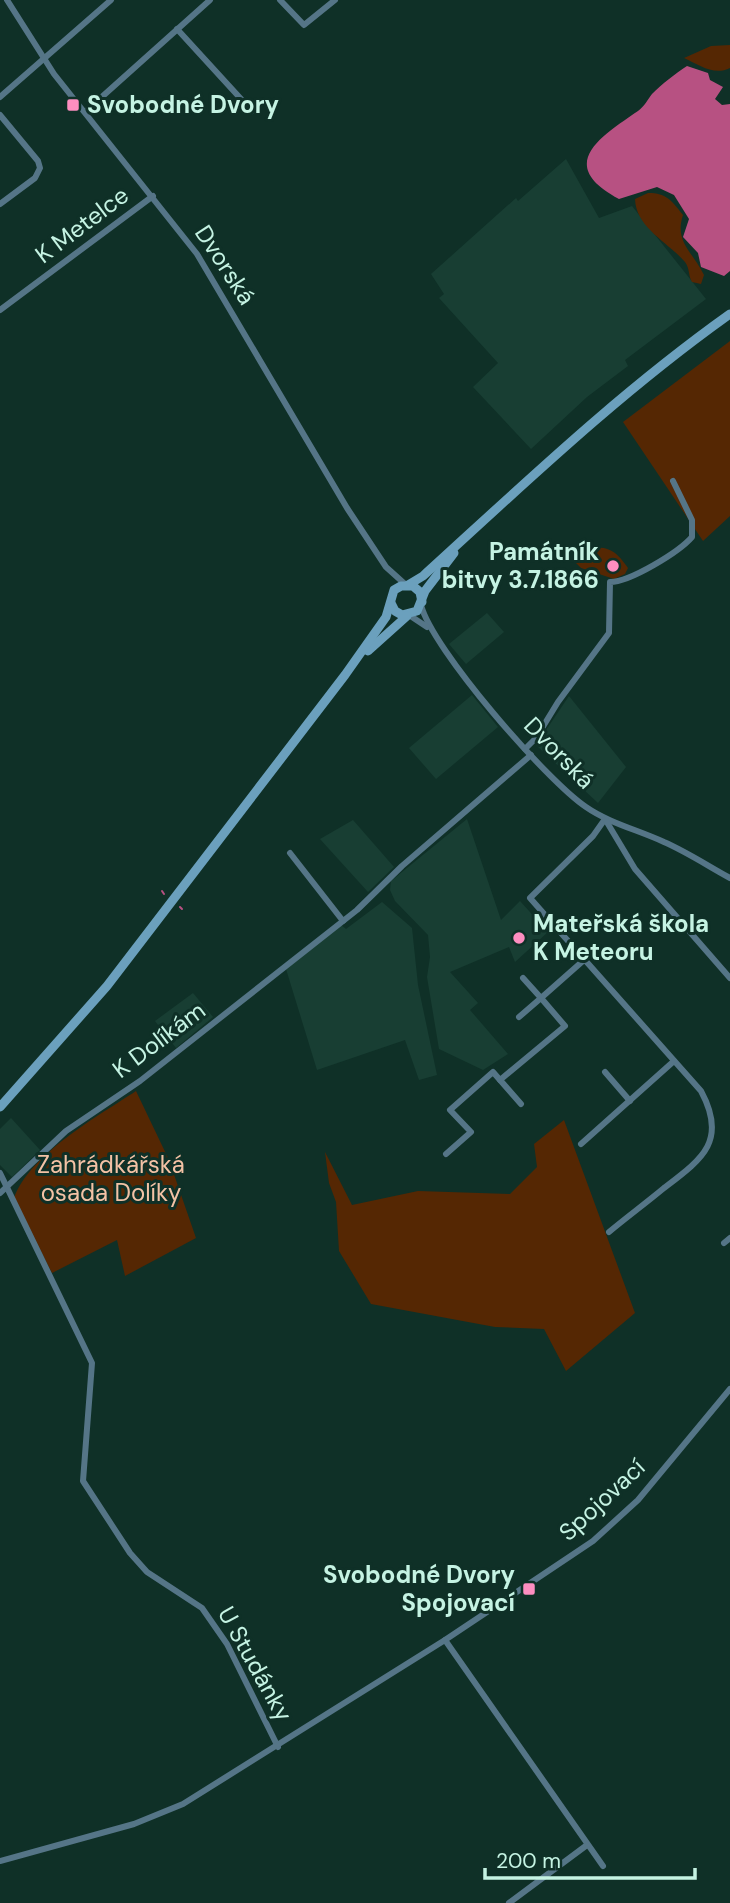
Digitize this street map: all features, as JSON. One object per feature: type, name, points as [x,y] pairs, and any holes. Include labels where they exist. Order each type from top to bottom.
[{"type":"main road","points":[[0,1107],[107,986],[345,676],[386,617],[392,598],[423,576],[603,411],[730,314]]},
{"type":"main road","points":[[345,676],[392,626],[408,616],[421,603],[432,581],[475,528]]},
{"type":"main road","name":"Dvorská","points":[[407,585],[417,589],[421,603]]},
{"type":"main road","name":"Dvorská","points":[[392,598],[395,611],[408,616]]},
{"type":"street","name":"Dvorská","points":[[7,0],[43,58],[153,196],[212,278],[347,508],[386,567],[407,585]]},
{"type":"street","points":[[0,97],[111,0]]},
{"type":"street","points":[[85,111],[210,0]]},
{"type":"street","points":[[280,0],[305,25],[335,0]]},
{"type":"street","points":[[177,29],[252,111]]},
{"type":"street","points":[[0,116],[40,168],[35,178],[0,204]]},
{"type":"street","name":"K Metelce","points":[[0,310],[153,196]]},
{"type":"street","points":[[526,749],[537,738],[558,702],[609,633],[612,619],[610,582],[662,560],[684,547],[692,537],[692,520],[673,481]]},
{"type":"street","name":"Dvorská","points":[[386,567],[392,598]]},
{"type":"street","name":"Dvorská","points":[[421,603],[431,631]]},
{"type":"street","name":"Dvorská","points":[[408,616],[431,631],[526,749],[562,789],[605,819],[666,842],[730,878]]},
{"type":"street","name":"K Dolíkám","points":[[0,1193],[66,1131],[140,1081],[343,921],[531,755]]},
{"type":"street","points":[[609,1232],[693,1166],[709,1146],[713,1130],[709,1106],[701,1091],[530,898],[593,836],[605,819],[635,869],[730,978]]},
{"type":"street","points":[[290,853],[343,921]]},
{"type":"street","points":[[519,1017],[584,960]]},
{"type":"street","points":[[500,1080],[565,1026],[523,978]]},
{"type":"street","points":[[581,1144],[674,1061]]},
{"type":"street","points":[[450,1110],[493,1072],[521,1104]]},
{"type":"street","points":[[605,1072],[630,1101]]},
{"type":"street","points":[[441,1109],[450,1110],[471,1132],[446,1154]]},
{"type":"street","name":"U Studánky","points":[[0,1173],[92,1363],[83,1481],[122,1543],[147,1572],[202,1608],[227,1644],[278,1747]]},
{"type":"street","name":"Spojovací","points":[[0,1861],[134,1824],[183,1804],[445,1640],[593,1541],[638,1500],[730,1389]]},
{"type":"street","points":[[445,1640],[603,1867]]},
{"type":"street","points":[[509,1903],[587,1845]]},
{"type":"shaded area","points":[[687,66],[708,73],[710,80],[723,87],[715,99],[722,105],[730,104],[730,271],[724,276],[701,267],[698,253],[683,237],[689,219],[674,195],[657,187],[619,199],[600,187],[590,175],[587,163],[590,152],[598,141],[640,109],[656,90]]},
{"type":"shaded area","points":[[566,159],[599,218],[632,206],[706,299],[625,360],[628,366],[587,397],[531,449],[473,387],[498,363],[439,298],[444,294],[431,274],[516,198],[518,201]]},
{"type":"shaded area","points":[[487,613],[504,632],[466,664],[449,644]]},
{"type":"shaded area","points":[[472,695],[498,727],[436,779],[409,748]]},
{"type":"shaded area","points":[[569,696],[626,767],[598,803],[536,745]]},
{"type":"shaded area","points":[[467,819],[501,920],[520,901],[548,932],[515,962],[509,947],[450,972],[478,1003],[470,1010],[508,1054],[483,1070],[439,1049],[427,977],[430,957],[428,935],[395,901],[390,890],[391,881]]},
{"type":"shaded area","points":[[353,820],[394,867],[368,892],[320,839]]},
{"type":"shaded area","points":[[382,902],[412,928],[418,985],[437,1075],[419,1080],[405,1040],[317,1070],[286,969],[341,925],[346,929]]},
{"type":"shaded area","points":[[193,993],[213,1017],[176,1048],[155,1021]]},
{"type":"shaded area","points":[[11,1118],[40,1150],[12,1177],[0,1165],[0,1129]]},
{"type":"green space","points":[[730,45],[730,68],[724,70],[707,69],[684,58],[711,46]]},
{"type":"green space","points":[[648,193],[660,194],[668,199],[683,215],[681,233],[704,275],[701,284],[692,282],[685,262],[654,234],[641,218],[635,199]]},
{"type":"green space","points":[[730,341],[730,516],[703,541],[623,422]]},
{"type":"green space","points":[[587,548],[601,548],[615,553],[628,568],[625,574],[614,579],[581,568],[574,561],[575,555]]},
{"type":"green space","name":"Zahrádkářská osada Dolíky","points":[[136,1091],[169,1160],[196,1238],[125,1276],[117,1240],[52,1273],[14,1198],[34,1166],[50,1151],[85,1124]]},
{"type":"green space","points":[[564,1120],[635,1313],[566,1371],[544,1329],[495,1327],[371,1304],[339,1251],[336,1202],[329,1183],[325,1152],[352,1205],[418,1191],[510,1194],[537,1167],[534,1144]]},
{"type":"place","name":"Svobodné Dvory","points":[[73,105]]},
{"type":"place","name":"Památník bitvy 3.7.1866","points":[[613,566]]},
{"type":"place","name":"Mateřská škola K Meteoru","points":[[519,938]]},
{"type":"place","name":"Svobodné Dvory Spojovací","points":[[529,1589]]}]
